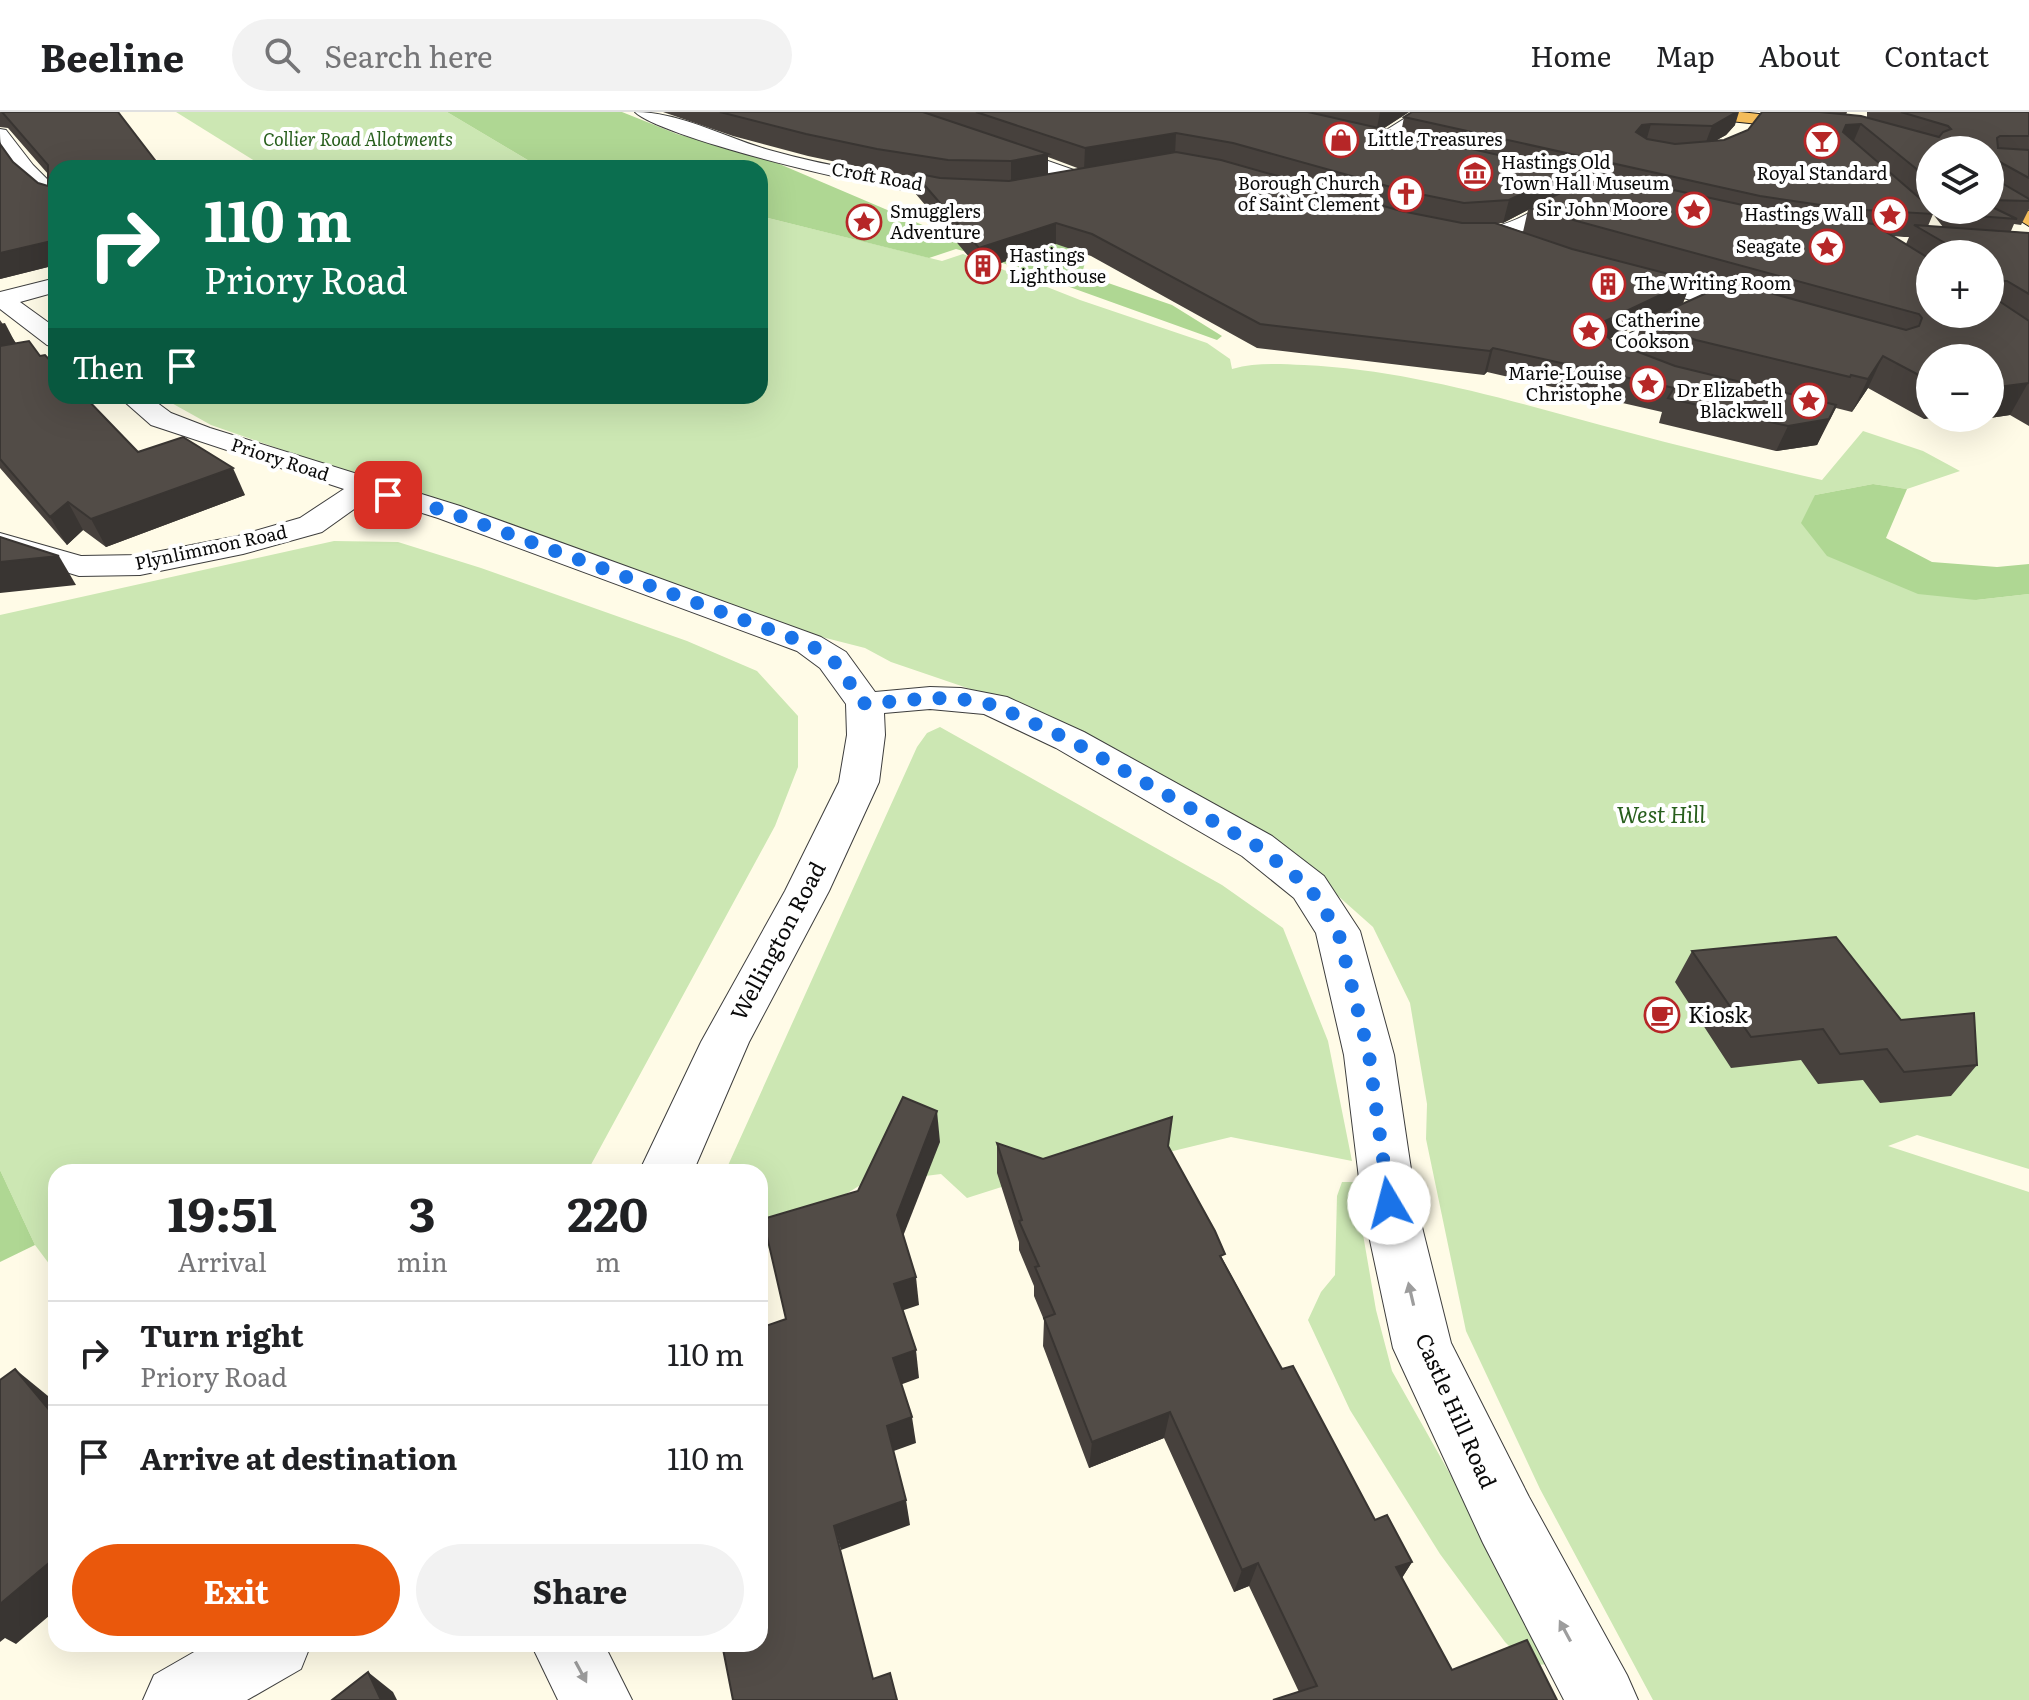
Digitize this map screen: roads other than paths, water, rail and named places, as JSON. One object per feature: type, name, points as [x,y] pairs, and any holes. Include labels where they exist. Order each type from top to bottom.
[{"type":"highway","points":[[1700,112],[1749,125],[1796,117],[1855,120],[1916,145]]},
{"type":"highway","points":[[2004,190],[2029,204]]},
{"type":"highway","points":[[2004,203],[2029,220]]},
{"type":"street","name":"Croft Road","points":[[643,112],[736,146],[844,172],[941,189],[994,192]]},
{"type":"street","points":[[892,112],[1091,178],[1048,187]]},
{"type":"street","points":[[1406,149],[1369,140],[1427,112]]},
{"type":"street","points":[[0,134],[26,169],[48,191]]},
{"type":"street","points":[[1492,235],[1519,227],[1596,193],[1562,185]]},
{"type":"street","points":[[1431,231],[1492,235],[1530,249]]},
{"type":"street","points":[[1615,274],[1782,318]]},
{"type":"street","points":[[0,299],[48,287]]},
{"type":"street","points":[[1670,379],[1609,359],[1606,353],[1691,314],[1712,298]]},
{"type":"street","points":[[0,299],[29,317],[48,344]]},
{"type":"street","name":"Priory Road","points":[[141,404],[161,419],[365,488],[449,512],[809,644],[833,660],[865,704]]},
{"type":"street","name":"Plynlimmon Road","points":[[4,546],[79,566],[140,565],[243,545],[311,525],[365,488]]},
{"type":"street","name":"Castle Hill Road","points":[[865,704],[930,698],[994,705],[1070,740],[1257,846],[1309,887],[1338,931],[1369,1055],[1389,1203],[1423,1348],[1506,1520],[1602,1700]]},
{"type":"street","name":"Wellington Road","points":[[670,1164],[725,1042],[807,891],[859,782],[866,735],[865,704]]},
{"type":"street","points":[[179,1700],[262,1652]]},
{"type":"street","points":[[570,1652],[596,1700]]},
{"type":"place","name":"Little Treasures","points":[[1341,140]]},
{"type":"place","name":"Royal Standard","points":[[1822,141]]},
{"type":"place","name":"Hastings Old Town Hall Museum","points":[[1475,173]]},
{"type":"place","name":"Borough Church of Saint Clement","points":[[1406,194]]},
{"type":"place","name":"Sir John Moore","points":[[1694,210]]},
{"type":"place","name":"Hastings Wall","points":[[1890,215]]},
{"type":"place","name":"Smugglers Adventure","points":[[864,222]]},
{"type":"place","name":"Seagate","points":[[1827,247]]},
{"type":"place","name":"Hastings Lighthouse","points":[[983,266]]},
{"type":"place","name":"The Writing Room","points":[[1608,284]]},
{"type":"place","name":"Catherine Cookson","points":[[1589,331]]},
{"type":"place","name":"Marie-Louise Christophe","points":[[1648,384]]},
{"type":"place","name":"Dr Elizabeth Blackwell","points":[[1809,401]]},
{"type":"place","name":"Kiosk","points":[[1662,1015]]},
{"type":"park label","name":"Collier Road Allotments","points":[[358,140]]},
{"type":"park label","name":"West Hill","points":[[1661,815]]}]
